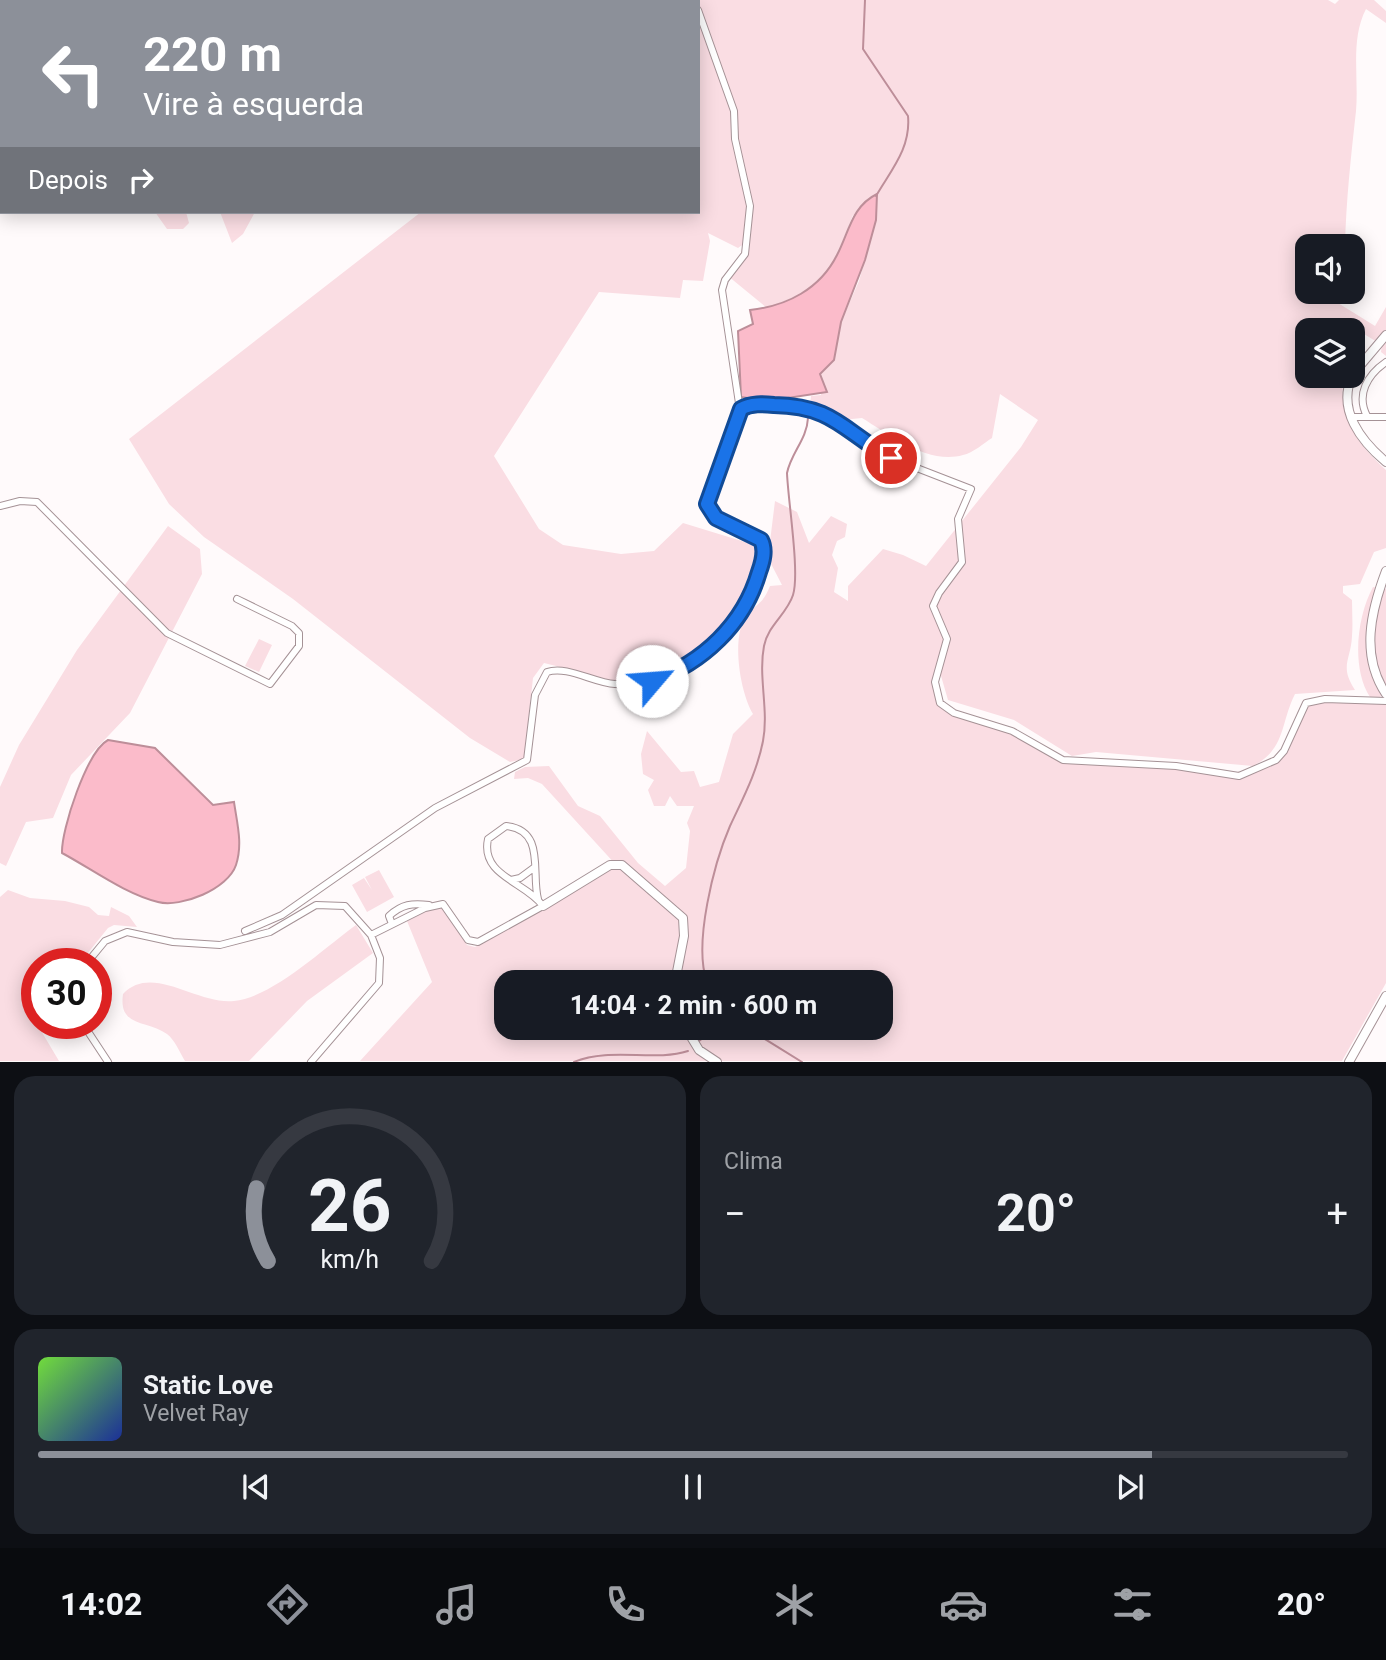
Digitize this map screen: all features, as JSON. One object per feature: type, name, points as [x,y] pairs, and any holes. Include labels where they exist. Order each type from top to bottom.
[{"type":"street","points":[[245,931],[282,915],[435,808],[527,760],[536,692],[549,671],[606,684],[652,681],[672,673],[712,646],[728,631],[751,595],[765,549],[758,536],[725,524],[707,507],[740,411],[722,290],[745,254],[750,206],[735,139],[734,111],[700,16]]},
{"type":"street","points":[[1365,360],[1386,335]]},
{"type":"street","points":[[1367,416],[1361,396],[1371,375],[1386,362]]},
{"type":"street","points":[[1349,388],[1351,417],[1366,443],[1386,462]]},
{"type":"street","points":[[740,411],[754,405],[809,407],[841,422],[862,441],[891,458],[971,489],[958,519],[962,562],[939,593],[933,606],[947,639],[935,691],[940,702],[954,713],[1012,732],[1058,758],[1073,762],[1139,763],[1239,776],[1276,760],[1284,751],[1306,703],[1316,699],[1386,701]]},
{"type":"street","points":[[1351,417],[1386,417]]},
{"type":"street","points":[[0,506],[20,501],[37,502],[167,632],[260,682],[271,684],[299,646],[299,634],[292,626],[237,599]]},
{"type":"street","points":[[1386,571],[1372,608],[1370,628],[1376,672],[1386,694]]},
{"type":"street","points":[[501,827],[516,828],[530,838],[536,850],[534,881],[540,903],[493,866],[487,850],[488,839],[501,827]]},
{"type":"street","points":[[392,924],[389,916],[398,908],[409,904],[441,903],[447,906],[466,938],[475,943],[540,903],[610,865],[622,865],[683,918],[684,936],[677,970]]},
{"type":"street","points":[[509,880],[520,878],[536,866]]},
{"type":"street","points":[[99,948],[105,941],[120,933],[134,932],[173,942],[220,945],[270,932],[321,904],[345,906],[371,935],[380,958],[379,983],[311,1062]]},
{"type":"street","points":[[371,935],[431,905]]},
{"type":"street","points":[[1349,1062],[1386,996]]},
{"type":"street","points":[[93,1039],[108,1062]]},
{"type":"street","points":[[693,1040],[699,1049],[717,1062]]},
{"type":"shaded area","points":[[700,0],[1328,0],[1335,4],[1339,0],[1374,0],[1386,11],[1386,23],[1366,9],[1358,33],[1357,98],[1346,234],[1295,234],[1295,304],[1340,304],[1362,318],[1295,318],[1295,388],[1343,388],[1344,404],[1352,428],[1366,450],[1386,470],[1386,548],[1374,552],[1360,584],[1343,586],[1343,593],[1352,600],[1352,636],[1347,669],[1355,690],[1295,694],[1277,744],[1264,759],[1253,766],[1096,752],[1072,756],[1014,720],[948,700],[939,669],[935,682],[944,707],[993,724],[1058,758],[1127,762],[1223,775],[1254,772],[1284,751],[1300,709],[1316,699],[1386,701],[1386,983],[1342,1061],[360,1061],[432,982],[407,921],[434,907],[443,906],[467,945],[475,947],[617,866],[542,784],[528,778],[514,779],[515,772],[525,767],[549,766],[578,806],[600,816],[638,863],[665,886],[686,868],[690,831],[687,823],[694,806],[677,806],[670,796],[665,806],[654,806],[648,790],[654,780],[643,774],[641,754],[647,731],[681,772],[694,771],[700,787],[719,782],[733,734],[753,714],[744,692],[739,665],[741,626],[770,586],[782,585],[768,558],[775,501],[797,512],[809,543],[831,516],[847,524],[845,537],[837,541],[832,555],[838,568],[834,592],[848,601],[848,586],[883,549],[926,566],[1021,447],[1038,420],[1000,394],[992,438],[971,452],[950,457],[936,456],[910,447],[862,418],[842,420],[809,416],[811,396],[821,395],[820,374],[834,360],[841,322],[859,281],[876,220],[853,215],[832,264],[824,275],[803,292],[767,308],[728,276],[739,264],[745,243],[738,248],[708,233],[710,241],[703,281],[683,280],[680,298],[599,292],[494,456],[539,529],[563,545],[621,554],[654,551],[683,523],[758,546],[744,588],[724,624],[696,653],[677,664],[642,678],[618,681],[544,663],[533,678],[524,759],[510,762],[470,738],[293,599],[204,537],[169,504],[129,439],[418,214],[700,214]]},
{"type":"shaded area","points":[[877,194],[876,220],[865,260],[841,322],[834,360],[820,374],[827,392],[768,401],[741,397],[738,331],[753,324],[750,310],[789,300],[812,286],[830,267],[862,205]]},
{"type":"shaded area","points":[[156,214],[187,214],[189,223],[183,229],[167,229]]},
{"type":"shaded area","points":[[221,214],[254,214],[243,234],[232,243]]},
{"type":"shaded area","points":[[1386,307],[1386,356],[1381,352],[1382,345],[1365,335],[1365,320],[1375,326]]},
{"type":"shaded area","points":[[168,526],[200,549],[202,574],[130,713],[71,775],[53,818],[26,822],[6,866],[0,863],[0,787],[19,745],[77,650]]},
{"type":"shaded area","points":[[1373,587],[1386,589],[1386,690],[1380,697],[1370,697],[1360,672],[1358,657],[1363,612]]},
{"type":"shaded area","points":[[259,639],[272,645],[259,672],[245,666]]},
{"type":"shaded area","points":[[108,740],[155,748],[213,805],[234,802],[239,834],[238,857],[231,874],[224,882],[191,899],[158,902],[121,887],[62,853],[66,827],[77,792],[92,759]]},
{"type":"shaded area","points":[[379,870],[394,897],[367,912],[352,885],[364,878],[372,890],[365,877]]},
{"type":"shaded area","points":[[8,890],[30,898],[65,901],[89,907],[98,915],[109,916],[111,907],[129,916],[137,927],[114,925],[108,928],[92,948],[21,948],[21,1039],[46,1039],[59,1061],[0,1061],[0,897]]},
{"type":"shaded area","points":[[356,925],[373,953],[307,1001],[249,1061],[185,1061],[167,1034],[136,1022],[125,1013],[123,994],[135,986],[147,983],[176,987],[220,1001],[249,998],[281,981]]},
{"type":"waterway","points":[[865,0],[863,49],[908,116],[903,149],[876,196]]},
{"type":"waterway","points":[[704,970],[702,947],[712,882],[724,842],[745,795],[763,741],[764,646],[769,632],[793,595],[795,585],[787,473],[805,433],[808,418]]},
{"type":"waterway","points":[[766,1040],[802,1062]]},
{"type":"waterway","points":[[574,1062],[603,1056],[661,1055],[688,1051]]},
{"type":"route","points":[[652,681],[672,673],[721,639],[746,606],[759,574],[765,549],[761,540],[754,534],[725,524],[708,510],[707,504],[741,409],[763,404],[809,407],[841,422],[862,441],[891,458]]}]
